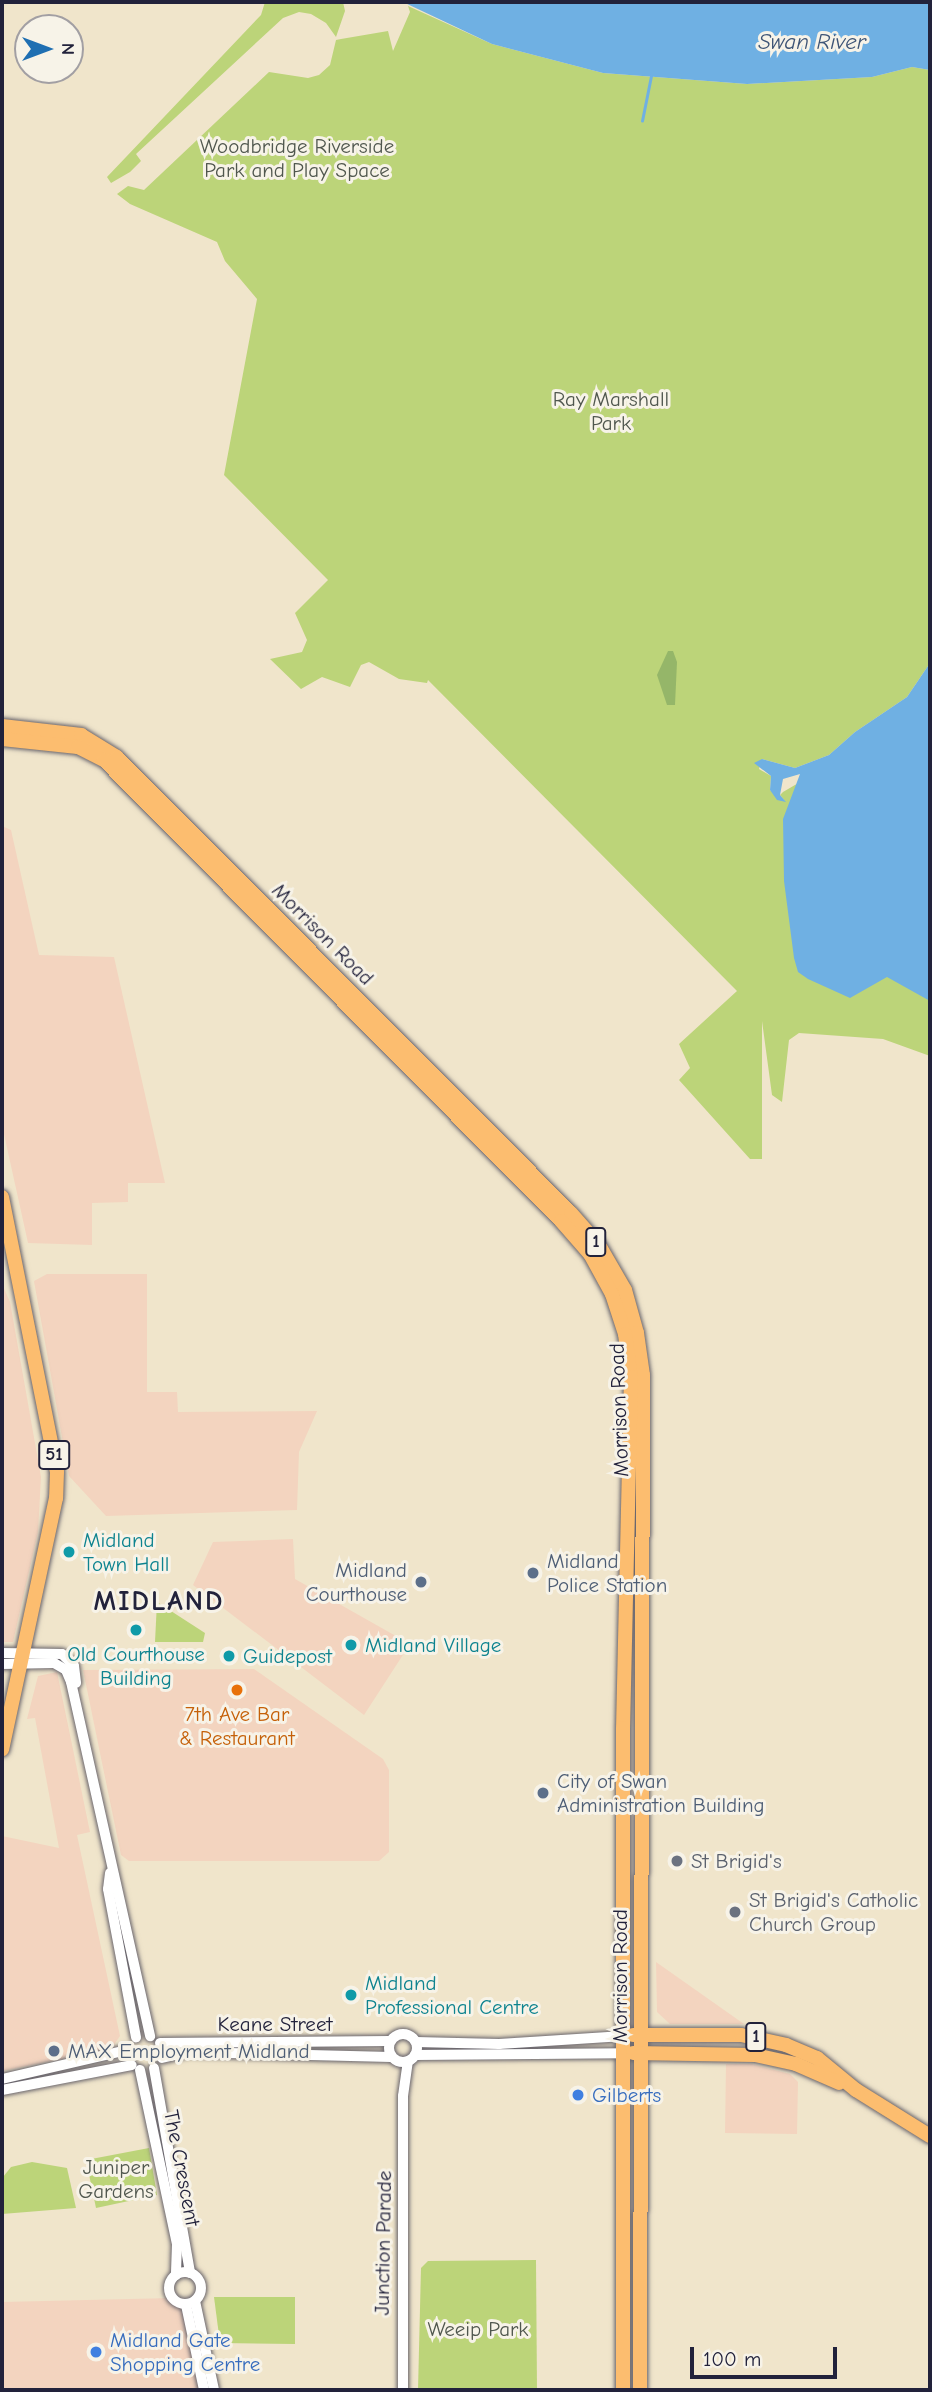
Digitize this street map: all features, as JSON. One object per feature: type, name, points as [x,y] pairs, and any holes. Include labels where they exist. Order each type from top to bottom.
[{"type":"main road","name":"Morrison Road","points":[[2,726],[80,735],[117,757],[571,1213],[599,1245],[625,1290],[637,1333],[643,1375],[640,2390]]},
{"type":"main road","name":"Morrison Road","points":[[2,738],[78,747],[104,760],[561,1221],[590,1254],[607,1282],[625,1334],[631,1377],[623,1728],[623,2390]]},
{"type":"main road","name":"51","points":[[2,1196],[7,1252],[16,1274],[57,1472],[56,1498],[2,1749]]},
{"type":"main road","points":[[2,1267],[16,1274]]},
{"type":"main road","points":[[624,2036],[641,2035]]},
{"type":"main road","name":"1","points":[[641,2035],[741,2035],[772,2040],[817,2058],[856,2090],[930,2136]]},
{"type":"main road","name":"1","points":[[624,2053],[755,2055],[796,2064],[856,2090]]},
{"type":"street","points":[[2,1653],[22,1658],[65,1661],[77,1698],[111,1871],[150,2036]]},
{"type":"street","points":[[2,1664],[22,1658]]},
{"type":"street","points":[[2,2080],[128,2050],[136,2037],[108,1889],[111,1871]]},
{"type":"street","name":"Keane Street","points":[[160,2043],[390,2041],[404,2034],[416,2042]]},
{"type":"street","points":[[2,2090],[136,2067],[154,2068],[162,2058],[160,2043],[150,2036],[136,2037]]},
{"type":"street","points":[[416,2042],[499,2044],[624,2036]]},
{"type":"street","name":"Junction Parade","points":[[390,2041],[403,2096]]},
{"type":"street","name":"Junction Parade","points":[[402,2390],[403,2096],[416,2042]]},
{"type":"street","points":[[128,2050],[136,2067]]},
{"type":"street","name":"Keane Street","points":[[162,2058],[189,2052],[412,2058]]},
{"type":"street","points":[[412,2058],[624,2053]]},
{"type":"street","name":"The Crescent","points":[[136,2067],[177,2244],[176,2275],[170,2294],[191,2303],[201,2286],[190,2273],[154,2068]]},
{"type":"street","points":[[176,2275],[190,2273]]},
{"type":"street","points":[[191,2303],[204,2390]]},
{"type":"street","points":[[191,2303],[214,2390]]},
{"type":"shaded area","points":[[2,826],[11,830],[39,955],[114,957],[165,1183],[128,1183],[128,1202],[92,1203],[92,1245],[28,1243],[2,1125]]},
{"type":"shaded area","points":[[47,1274],[147,1274],[147,1392],[177,1392],[178,1412],[317,1411],[299,1452],[297,1510],[106,1516],[69,1476],[34,1281]]},
{"type":"shaded area","points":[[2,1284],[10,1302],[41,1477],[38,1532],[13,1642],[2,1642]]},
{"type":"shaded area","points":[[293,1539],[295,1579],[410,1644],[364,1715],[193,1585],[213,1542]]},
{"type":"shaded area","points":[[254,1669],[383,1759],[389,1770],[389,1852],[379,1861],[129,1861],[121,1855],[83,1670]]},
{"type":"shaded area","points":[[57,1672],[90,1832],[77,1835],[120,2036],[111,2049],[2,2071],[2,1836],[59,1848],[35,1718],[27,1719],[38,1676]]},
{"type":"shaded area","points":[[656,1962],[744,2024],[670,2024],[657,2012]]},
{"type":"shaded area","points":[[726,2064],[752,2064],[790,2074],[798,2082],[797,2134],[725,2133]]},
{"type":"shaded area","name":"Midland Gate Shopping Centre","points":[[172,2298],[186,2305],[204,2390],[2,2390],[2,2302]]},
{"type":"green space","points":[[265,2],[343,2],[345,11],[336,37],[326,23],[311,14],[299,12],[283,18],[136,154],[141,161],[130,172],[111,183],[107,177],[261,15]]},
{"type":"green space","name":"Ray Marshall Park","points":[[408,6],[492,44],[603,73],[747,84],[872,77],[912,67],[930,70],[930,663],[907,697],[855,732],[829,755],[795,768],[762,759],[759,769],[771,776],[770,790],[785,801],[780,795],[783,792],[930,706],[930,1056],[883,1039],[799,1033],[789,1040],[782,1102],[772,1095],[762,1021],[762,1159],[750,1159],[679,1080],[690,1068],[679,1044],[737,991],[428,680],[427,683],[399,679],[369,662],[361,665],[350,687],[322,677],[301,689],[270,659],[302,652],[307,640],[295,613],[328,580],[224,475],[257,299],[225,261],[217,242],[130,204],[117,194],[128,186],[144,190],[269,72],[308,78],[319,75],[330,65],[336,40],[388,31],[393,51],[410,12]]},
{"type":"green space","points":[[668,651],[673,651],[677,662],[675,705],[667,705],[657,675]]},
{"type":"green space","points":[[157,1602],[205,1633],[203,1642],[155,1642]]},
{"type":"green space","name":"Juniper Gardens","points":[[149,2148],[157,2195],[96,2208],[86,2160]]},
{"type":"green space","points":[[32,2162],[67,2168],[76,2208],[2,2214],[3,2177],[11,2167]]},
{"type":"green space","name":"Weeip Park","points":[[536,2260],[537,2390],[418,2390],[421,2268],[428,2261]]},
{"type":"green space","points":[[214,2297],[295,2297],[295,2344],[220,2343]]},
{"type":"water","name":"Swan River","points":[[403,2],[930,2],[930,70],[912,67],[872,77],[747,84],[603,73],[492,44]]},
{"type":"water","points":[[930,663],[930,1001],[887,977],[850,998],[798,972],[794,958],[784,881],[783,819],[800,774],[783,779],[780,795],[786,802],[777,800],[770,790],[771,776],[754,763],[762,759],[795,768],[829,755],[855,732],[907,697]]},
{"type":"waterway","points":[[642,121],[651,76]]},
{"type":"place","name":"Midland Town Hall","points":[[69,1552]]},
{"type":"place","name":"Midland Police Station","points":[[533,1573]]},
{"type":"place","name":"Midland Courthouse","points":[[421,1582]]},
{"type":"place","name":"Old Courthouse Building","points":[[136,1630]]},
{"type":"place","name":"Midland Village","points":[[351,1645]]},
{"type":"place","name":"Guidepost","points":[[229,1656]]},
{"type":"place","name":"7th Ave Bar & Restaurant","points":[[237,1690]]},
{"type":"place","name":"City of Swan Administration Building","points":[[543,1793]]},
{"type":"place","name":"St Brigid's","points":[[677,1861]]},
{"type":"place","name":"St Brigid's Catholic Church Group","points":[[735,1912]]},
{"type":"place","name":"Midland Professional Centre","points":[[351,1995]]},
{"type":"place","name":"MAX Employment Midland","points":[[54,2051]]},
{"type":"place","name":"Gilberts","points":[[578,2095]]},
{"type":"place","name":"Midland Gate Shopping Centre","points":[[96,2352]]},
{"type":"district","name":"MIDLAND","points":[[159,1601]]},
{"type":"park label","name":"Woodbridge Riverside Park and Play Space","points":[[297,158]]}]
